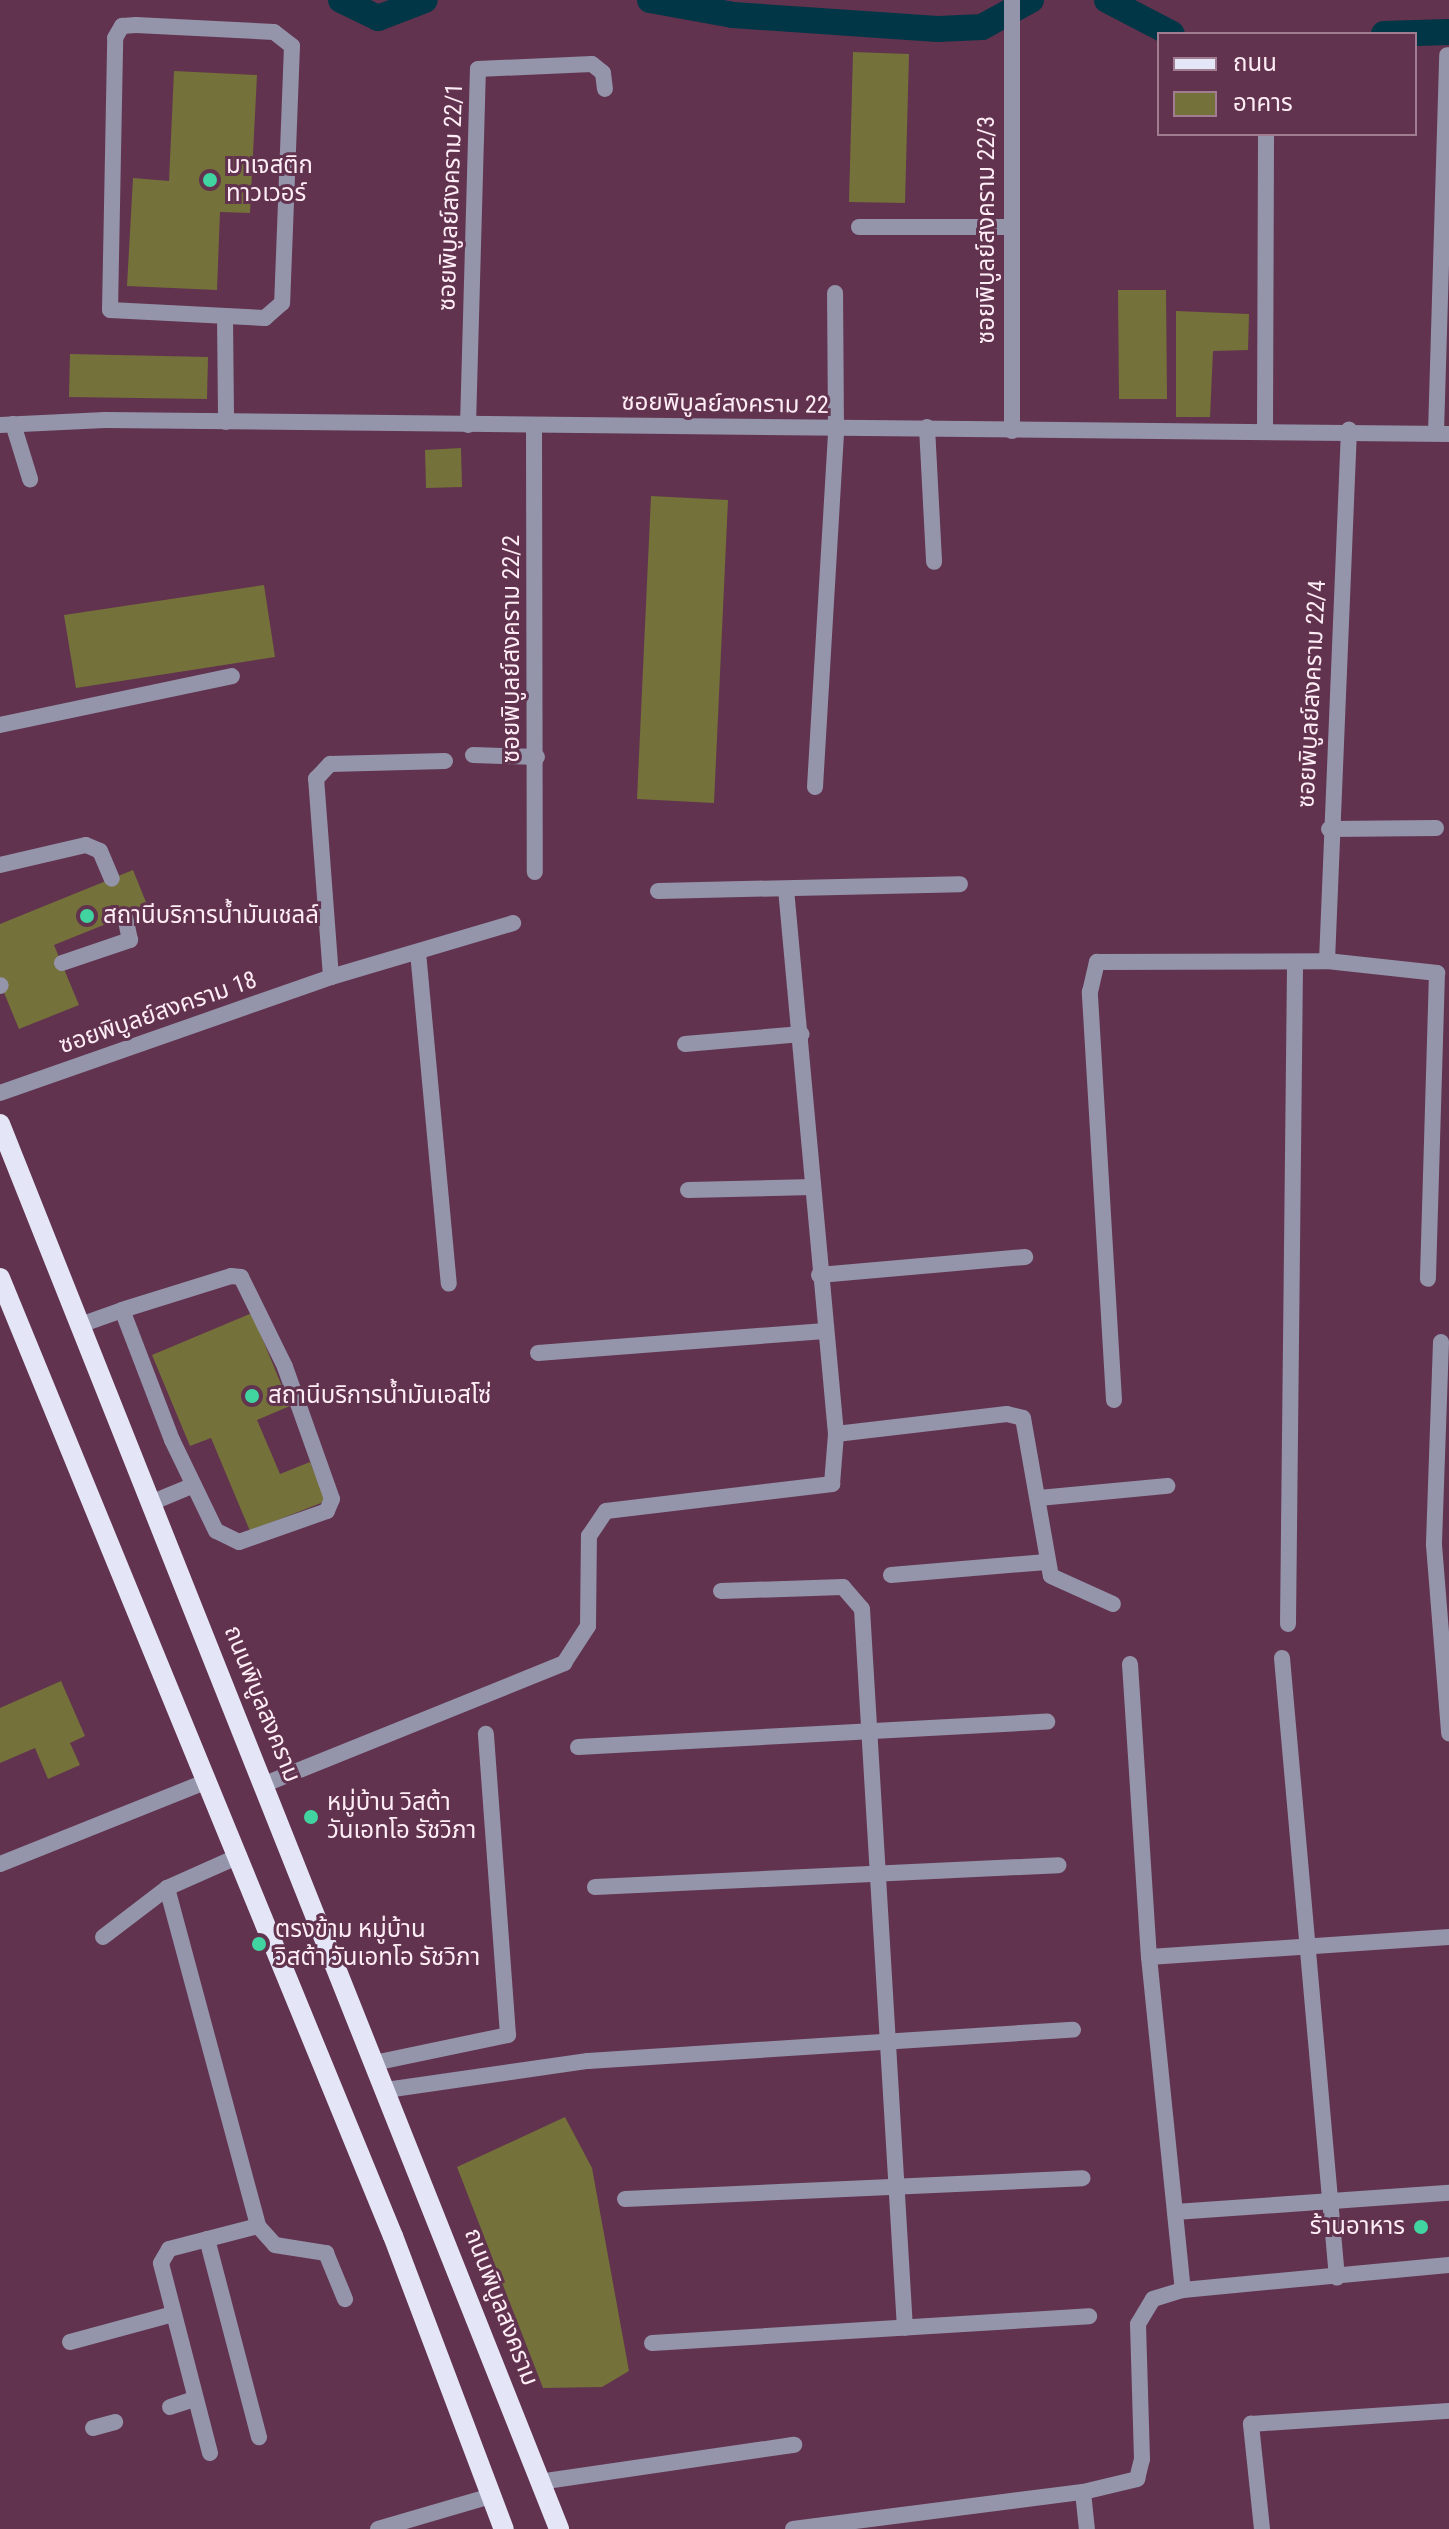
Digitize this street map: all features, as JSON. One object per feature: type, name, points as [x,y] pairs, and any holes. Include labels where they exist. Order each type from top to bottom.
[{"type":"main road","name":"ถนนพิบูลสงคราม","points":[[0,1124],[83,1324],[559,2529]]},
{"type":"main road","points":[[0,1278],[239,1856],[504,2529]]},
{"type":"street","name":"ซอยพิบูลย์สงคราม 22/3","points":[[1012,0],[1009,227],[1012,431]]},
{"type":"street","points":[[122,26],[274,32],[292,46],[282,303],[265,318],[225,318],[110,310],[115,38],[122,26]]},
{"type":"street","points":[[1443,434],[1447,55]]},
{"type":"street","name":"ซอยพิบูลย์สงคราม 22/1","points":[[468,425],[478,69],[592,64],[603,73],[605,89]]},
{"type":"street","points":[[1265,429],[1266,136]]},
{"type":"street","points":[[859,227],[1009,227]]},
{"type":"street","points":[[815,787],[836,429],[835,293]]},
{"type":"street","points":[[225,318],[226,422]]},
{"type":"street","name":"ซอยพิบูลย์สงคราม 22","points":[[6,425],[226,422],[836,429],[927,427],[1012,431],[1349,429],[1443,434]]},
{"type":"street","points":[[6,425],[30,479]]},
{"type":"street","name":"ซอยพิบูลย์สงคราม 22/2","points":[[534,425],[535,872]]},
{"type":"street","points":[[927,427],[934,562]]},
{"type":"street","name":"ซอยพิบูลย์สงคราม 22/4","points":[[1327,961],[1329,829],[1349,429]]},
{"type":"street","points":[[0,725],[232,676]]},
{"type":"street","points":[[473,755],[537,757]]},
{"type":"street","points":[[331,977],[316,779],[330,764],[445,761]]},
{"type":"street","points":[[1329,829],[1436,828]]},
{"type":"street","points":[[0,865],[86,845],[100,851],[112,879]]},
{"type":"street","points":[[658,891],[960,884]]},
{"type":"street","points":[[265,1784],[564,1663],[588,1626],[589,1536],[606,1511],[816,1490],[832,1484],[836,1434],[819,1275],[802,1034],[786,889]]},
{"type":"street","points":[[62,963],[130,940],[125,916]]},
{"type":"street","name":"ซอยพิบูลย์สงคราม 18","points":[[0,1093],[331,977],[513,923]]},
{"type":"street","points":[[418,952],[449,1284]]},
{"type":"street","points":[[1114,1400],[1092,966],[1109,960],[1327,961],[1437,973],[1428,1279]]},
{"type":"street","points":[[1288,1624],[1295,963]]},
{"type":"street","points":[[685,1044],[802,1034]]},
{"type":"street","points":[[688,1190],[813,1187]]},
{"type":"street","points":[[819,1275],[1025,1257]]},
{"type":"street","points":[[83,1324],[122,1310],[231,1276],[249,1283],[332,1499],[327,1511],[239,1542],[216,1531],[122,1310]]},
{"type":"street","points":[[538,1353],[825,1331]]},
{"type":"street","points":[[1441,1342],[1434,1545],[1449,1733]]},
{"type":"street","points":[[836,1434],[1007,1414],[1023,1418],[1039,1498],[1046,1562],[1057,1582],[1113,1604]]},
{"type":"street","points":[[153,1502],[194,1485]]},
{"type":"street","points":[[1039,1498],[1167,1486]]},
{"type":"street","points":[[891,1575],[1046,1562]]},
{"type":"street","points":[[721,1591],[853,1591],[862,1609],[900,2189],[905,2328]]},
{"type":"street","points":[[1282,1658],[1304,1948],[1337,2278]]},
{"type":"street","points":[[1130,1664],[1149,1957],[1183,2290]]},
{"type":"street","points":[[578,1747],[1047,1722]]},
{"type":"street","points":[[374,2063],[508,2035],[486,1734]]},
{"type":"street","points":[[0,1864],[208,1781]]},
{"type":"street","points":[[103,1937],[167,1888],[239,1856]]},
{"type":"street","points":[[595,1887],[1058,1865]]},
{"type":"street","points":[[167,1888],[258,2226],[275,2245],[326,2253],[345,2299]]},
{"type":"street","points":[[1149,1957],[1449,1937]]},
{"type":"street","points":[[386,2090],[588,2061],[1073,2030]]},
{"type":"street","points":[[625,2199],[900,2189],[1083,2178]]},
{"type":"street","points":[[1175,2212],[1449,2193]]},
{"type":"street","points":[[210,2453],[173,2314],[164,2255],[207,2239],[258,2226]]},
{"type":"street","points":[[207,2239],[259,2437]]},
{"type":"street","points":[[793,2529],[920,2521],[1083,2492],[1142,2472],[1138,2324],[1153,2299],[1183,2290],[1337,2278],[1449,2265]]},
{"type":"street","points":[[70,2342],[173,2314]]},
{"type":"street","points":[[652,2343],[1089,2316]]},
{"type":"street","points":[[170,2407],[195,2399]]},
{"type":"street","points":[[1262,2529],[1251,2424],[1449,2411]]},
{"type":"street","points":[[93,2428],[115,2422]]},
{"type":"street","points":[[539,2482],[794,2445]]},
{"type":"street","points":[[1083,2492],[1087,2529]]},
{"type":"street","points":[[378,2529],[491,2496]]},
{"type":"building","points":[[853,52],[909,54],[905,203],[849,202]]},
{"type":"building","name":"มาเจสติก ทาวเวอร์","points":[[174,71],[257,75],[250,213],[220,212],[217,290],[127,286],[133,178],[169,181]]},
{"type":"building","points":[[1118,290],[1166,290],[1167,399],[1119,399]]},
{"type":"building","points":[[1176,311],[1249,314],[1248,350],[1213,351],[1210,417],[1176,417]]},
{"type":"building","points":[[70,354],[208,357],[207,399],[69,397]]},
{"type":"building","points":[[461,448],[462,487],[426,488],[425,450]]},
{"type":"building","points":[[651,496],[728,500],[714,803],[637,799]]},
{"type":"building","points":[[264,585],[275,657],[76,688],[64,615]]},
{"type":"building","points":[[133,870],[148,907],[54,945],[79,1005],[19,1029],[0,983],[0,924]]},
{"type":"building","points":[[252,1313],[290,1406],[257,1420],[280,1474],[310,1462],[326,1501],[250,1531],[211,1438],[190,1446],[152,1355]]},
{"type":"building","points":[[61,1681],[85,1736],[70,1743],[80,1765],[48,1779],[35,1748],[0,1763],[0,1708]]},
{"type":"building","points":[[565,2117],[592,2168],[629,2371],[602,2387],[543,2388],[457,2167]]},
{"type":"waterway","points":[[341,0],[378,18],[425,0]]},
{"type":"waterway","points":[[650,0],[733,15],[938,29],[982,27],[1031,0]]},
{"type":"waterway","points":[[1107,0],[1168,32]]},
{"type":"waterway","points":[[1417,33],[1449,32]]},
{"type":"place","name":"มาเจสติก ทาวเวอร์","points":[[210,180]]},
{"type":"place","name":"สถานีบริการน้ำมันเชลล์","points":[[87,916]]},
{"type":"place","name":"สถานีบริการน้ำมันเอสโซ่","points":[[252,1396]]},
{"type":"place","name":"หมู่บ้าน วิสต้า วันเอทโอ รัชวิภา","points":[[311,1817]]},
{"type":"place","name":"ตรงข้าม หมู่บ้าน วิสต้า วันเอทโอ รัชวิภา","points":[[259,1944]]},
{"type":"place","name":"ร้านอาหาร","points":[[1421,2227]]}]
